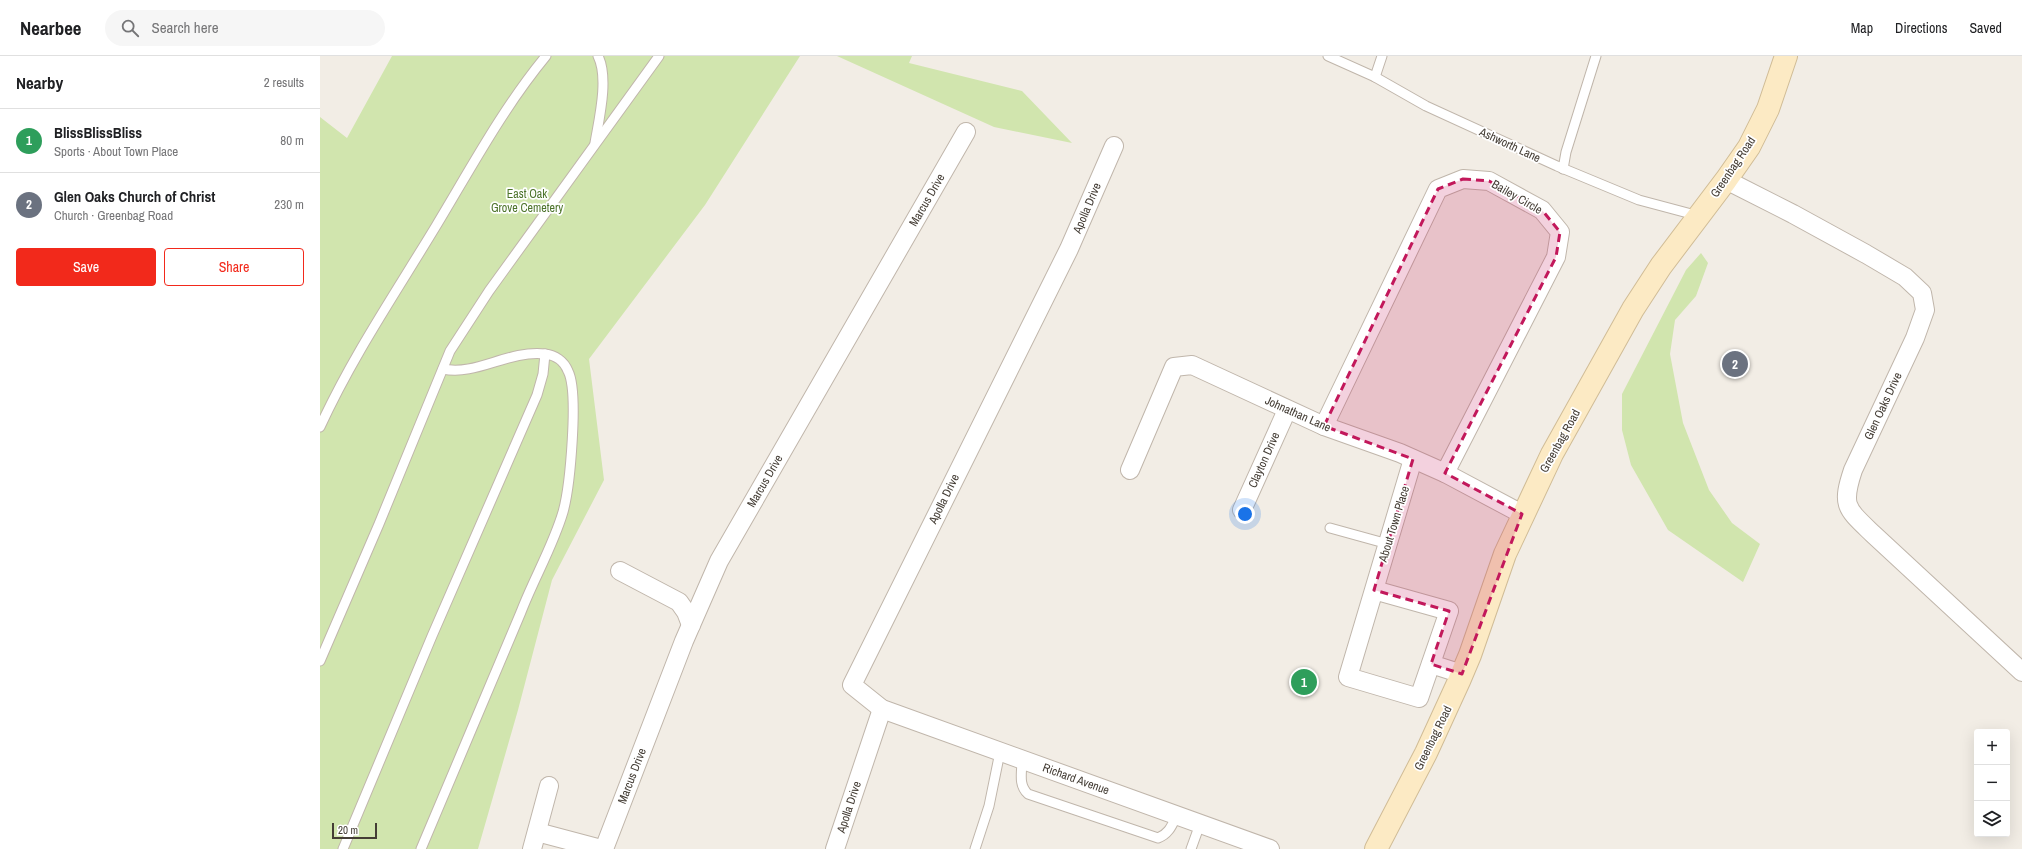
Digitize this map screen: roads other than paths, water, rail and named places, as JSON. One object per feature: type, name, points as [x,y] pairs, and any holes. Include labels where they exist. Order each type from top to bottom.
[{"type":"main road","name":"Greenbag Road","points":[[1376,849],[1426,753],[1462,674],[1505,554],[1522,514],[1552,454],[1633,309],[1660,266],[1726,180],[1748,147],[1768,109],[1786,56]]},
{"type":"street","name":"Marcus Drive","points":[[602,849],[691,625],[719,561],[966,132]]},
{"type":"street","name":"Apolla Drive","points":[[835,849],[882,709],[852,685],[1069,249],[1114,146]]},
{"type":"street","name":"Bailey Circle","points":[[1324,426],[1438,189],[1463,179],[1489,181],[1542,210],[1560,232],[1556,257],[1446,473]]},
{"type":"street","name":"Glen Oaks Drive","points":[[1726,180],[1793,214],[1866,254],[1905,277],[1922,293],[1925,310],[1915,338],[1853,470],[1846,491],[1846,502],[1853,514],[1862,524],[2022,672]]},
{"type":"street","name":"Johnathan Lane","points":[[1130,470],[1174,367],[1192,365],[1286,410],[1446,473],[1522,514]]},
{"type":"street","name":"Clayton Drive","points":[[1242,510],[1286,410]]},
{"type":"street","name":"About Town Place","points":[[1374,590],[1449,611],[1420,698],[1348,677],[1413,459]]},
{"type":"street","points":[[620,571],[679,602],[686,612],[691,625]]},
{"type":"street","points":[[1431,664],[1462,674]]},
{"type":"street","name":"Richard Avenue","points":[[882,709],[1270,849]]},
{"type":"street","points":[[549,786],[534,840],[602,849]]},
{"type":"lane","points":[[320,427],[348,370],[494,129],[525,81],[546,56]]},
{"type":"lane","points":[[595,146],[602,86],[602,65],[598,56]]},
{"type":"lane","points":[[320,661],[382,517],[450,351],[489,291],[659,56]]},
{"type":"lane","name":"Ashworth Lane","points":[[1328,56],[1375,77],[1426,106],[1563,169],[1640,200],[1699,216]]},
{"type":"lane","points":[[1375,77],[1382,56]]},
{"type":"lane","points":[[1563,169],[1566,152],[1596,56]]},
{"type":"lane","points":[[421,849],[527,597],[557,530],[564,510],[571,438],[572,380],[568,370],[561,361],[553,355],[519,354],[467,370],[454,371],[443,369]]},
{"type":"lane","points":[[343,849],[432,636],[537,395],[543,374],[545,354]]},
{"type":"lane","points":[[1330,528],[1388,544]]},
{"type":"lane","points":[[975,849],[989,806],[1000,752]]},
{"type":"lane","points":[[1022,760],[1021,782],[1023,790],[1028,794],[1158,838],[1164,836],[1168,832],[1177,815]]},
{"type":"lane","points":[[1192,849],[1200,824]]},
{"type":"place","name":"Glen Oaks Church of Christ","points":[[1735,364]]},
{"type":"place","name":"BlissBlissBliss","points":[[1304,682]]},
{"type":"park label","name":"East Oak Grove Cemetery","points":[[527,201]]}]
